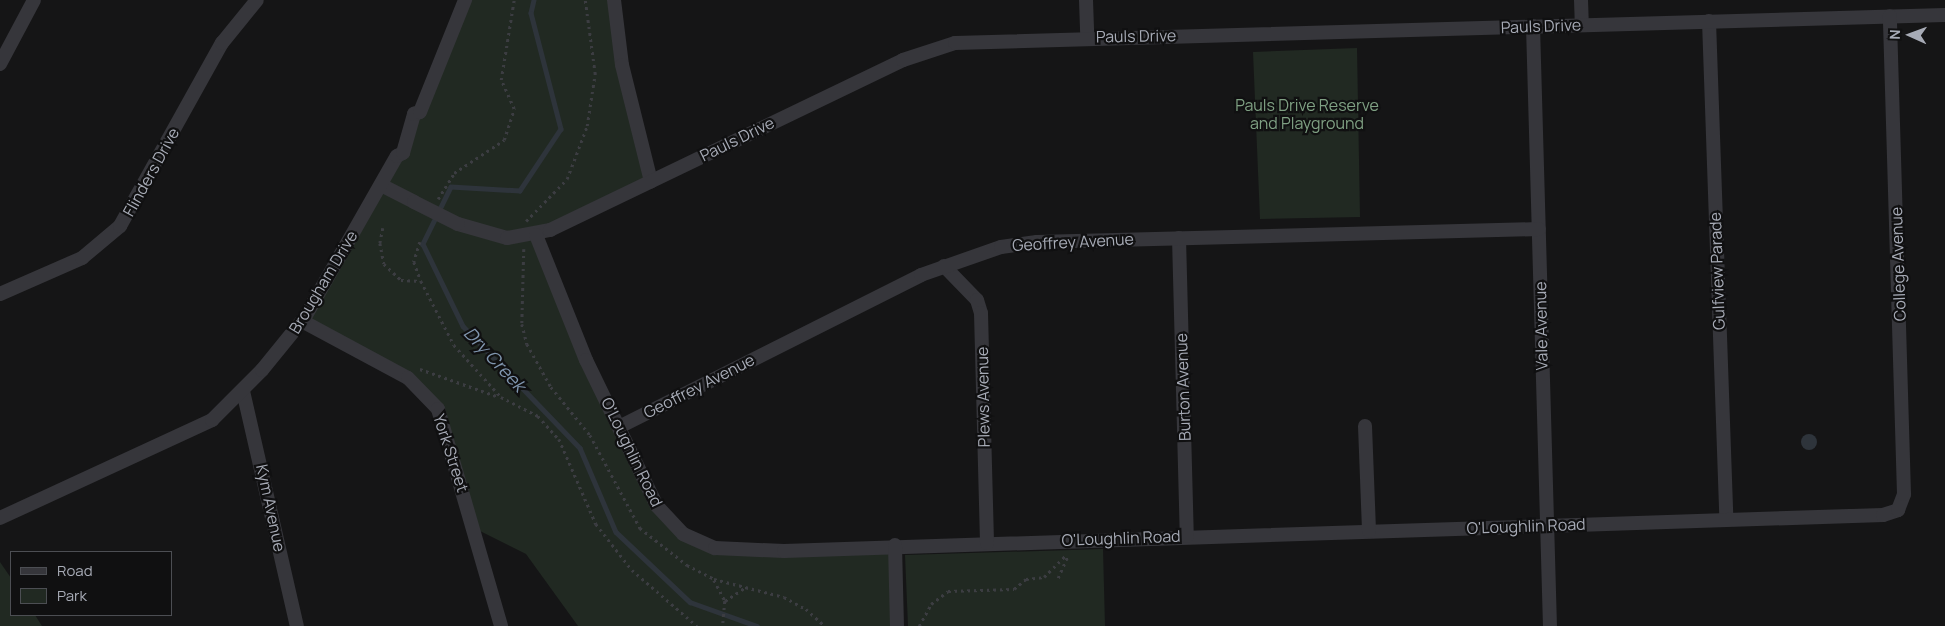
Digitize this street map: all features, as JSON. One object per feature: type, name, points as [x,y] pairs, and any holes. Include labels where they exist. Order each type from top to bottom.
[{"type":"street","points":[[0,64],[34,0]]},
{"type":"street","name":"Flinders Drive","points":[[0,294],[82,258],[120,226],[222,43],[257,0]]},
{"type":"street","name":"Brougham Drive","points":[[0,518],[212,420],[243,391],[302,321],[381,185],[407,146],[414,114],[420,112],[465,0]]},
{"type":"street","points":[[614,0],[622,65],[650,181]]},
{"type":"street","points":[[1086,0],[1087,37]]},
{"type":"street","points":[[1581,0],[1582,24]]},
{"type":"street","name":"Pauls Drive","points":[[381,185],[458,224],[494,236],[530,236],[929,50],[980,40],[1945,15]]},
{"type":"street","name":"College Avenue","points":[[1890,16],[1904,494],[1898,510]]},
{"type":"street","name":"Gulfview Parade","points":[[1709,21],[1726,520]]},
{"type":"street","name":"Vale Avenue","points":[[1533,26],[1550,626]]},
{"type":"street","name":"Geoffrey Avenue","points":[[619,427],[944,266],[1017,243],[1538,229]]},
{"type":"street","name":"O'Loughlin Road","points":[[530,236],[661,512],[683,534],[704,545],[784,551],[1187,536],[1883,515],[1898,510]]},
{"type":"street","name":"Burton Avenue","points":[[1179,238],[1187,536]]},
{"type":"street","name":"Plews Avenue","points":[[944,266],[977,300],[981,313],[987,543]]},
{"type":"street","name":"York Street","points":[[302,321],[408,378],[438,409],[500,626]]},
{"type":"street","name":"Kym Avenue","points":[[243,391],[297,626]]},
{"type":"street","points":[[1365,426],[1369,531]]},
{"type":"street","points":[[895,546],[897,626]]},
{"type":"path","points":[[437,200],[454,173],[504,140],[514,109],[501,80],[514,0]]},
{"type":"path","points":[[585,0],[595,74],[588,126],[567,178],[526,220],[530,236],[522,324],[537,362],[590,435],[640,528],[681,561],[714,579],[784,597],[806,609],[825,626]]},
{"type":"path","points":[[383,228],[380,243],[384,264],[401,280],[420,281]]},
{"type":"path","points":[[420,242],[414,262],[420,281],[454,345],[501,397]]},
{"type":"path","points":[[415,369],[501,397],[538,416],[559,440],[596,524],[632,570],[697,626]]},
{"type":"path","points":[[1058,578],[1071,548]]},
{"type":"path","points":[[919,626],[931,604],[943,594],[957,589],[1014,589],[1026,579],[1044,577],[1069,553]]},
{"type":"path","points":[[714,579],[725,601],[723,626]]},
{"type":"path","points":[[725,601],[746,587]]},
{"type":"green space","points":[[463,0],[615,0],[651,181],[531,236],[661,512],[715,548],[895,545],[897,626],[578,626],[526,554],[474,528],[445,424],[422,388],[302,321],[397,156]]},
{"type":"green space","name":"Pauls Drive Reserve and Playground","points":[[1357,48],[1360,217],[1260,219],[1253,52]]},
{"type":"green space","points":[[1103,549],[1105,626],[908,626],[905,555]]},
{"type":"green space","points":[[0,562],[10,577],[10,616],[36,616],[42,626],[0,626]]},
{"type":"shaded area","points":[[1809,434],[1817,442],[1809,450],[1801,442]]},
{"type":"waterway","name":"Dry Creek","points":[[534,0],[531,13],[561,129],[520,191],[451,187],[423,244],[463,326],[580,448],[616,532],[690,602],[757,626]]}]
